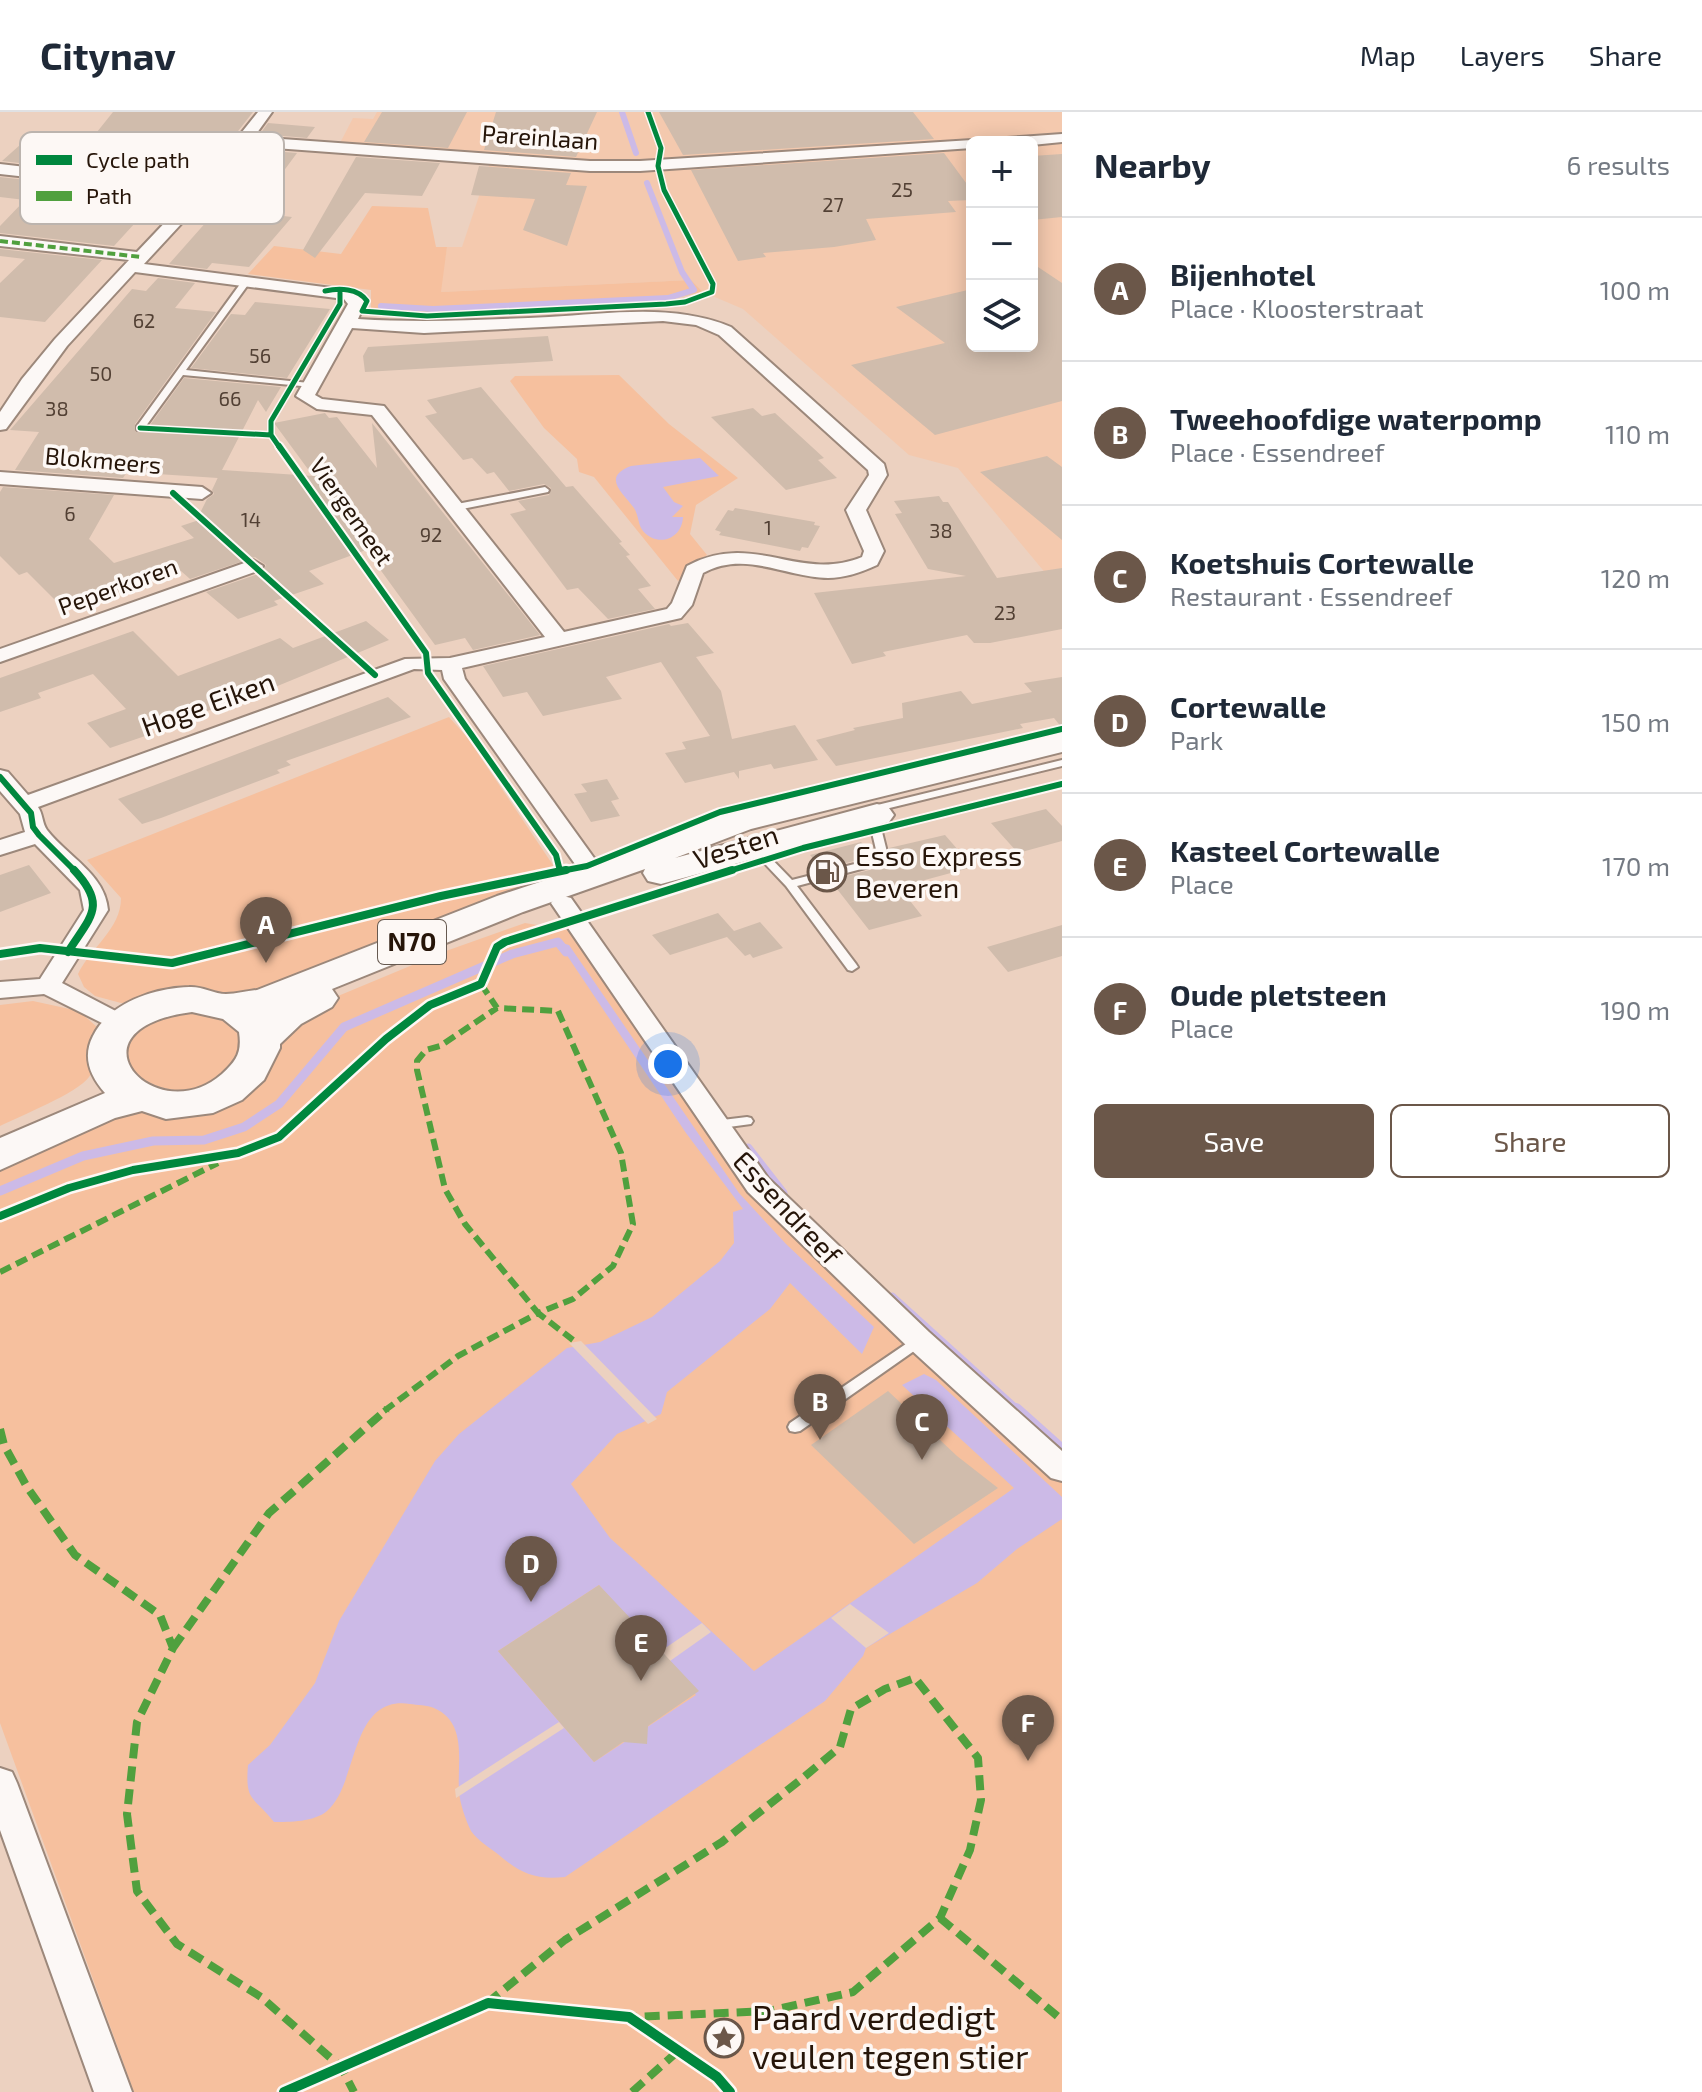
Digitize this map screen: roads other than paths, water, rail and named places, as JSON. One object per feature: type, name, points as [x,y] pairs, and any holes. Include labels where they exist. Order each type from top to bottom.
[{"type":"main road","name":"Vesten","points":[[667,861],[739,821],[1062,742]]},
{"type":"main road","name":"Vesten","points":[[595,876],[755,848],[1062,770]]},
{"type":"main road","name":"N70","points":[[0,1155],[104,1107],[141,1098],[183,1104],[226,1093],[255,1068],[261,1054],[261,1039],[287,1015],[311,1001],[621,882],[667,861]]},
{"type":"main road","name":"N70","points":[[122,1025],[136,1014],[172,1001],[211,1001],[229,1006],[263,1002],[510,904],[595,876]]},
{"type":"main road","points":[[229,1006],[251,1020],[261,1039]]},
{"type":"main road","points":[[122,1025],[112,1037],[107,1064],[118,1084],[141,1098]]},
{"type":"main road","points":[[0,1131],[80,1090],[107,1064]]},
{"type":"street","points":[[252,132],[265,112]]},
{"type":"street","points":[[1038,140],[1062,138]]},
{"type":"street","name":"Pareinlaan","points":[[284,144],[640,166],[966,144]]},
{"type":"street","points":[[0,169],[20,171]]},
{"type":"street","points":[[0,425],[6,406],[171,224]]},
{"type":"street","points":[[0,241],[246,282],[349,295],[357,303],[305,396],[317,404],[378,410],[558,639]]},
{"type":"street","points":[[347,323],[424,328],[663,316],[699,320],[725,331],[877,468],[878,475],[856,510],[858,519],[873,542],[870,561],[852,569],[830,572],[808,570],[763,557],[723,557],[705,562],[694,570],[682,605],[674,614],[450,664],[455,679],[595,876]]},
{"type":"street","name":"Blokmeers","points":[[0,478],[202,493]]},
{"type":"street","name":"Peperkoren","points":[[0,656],[253,566]]},
{"type":"street","name":"Hoge Eiken","points":[[25,804],[412,663],[450,664]]},
{"type":"street","points":[[0,777],[25,804],[39,835],[95,896],[96,910],[48,986]]},
{"type":"street","points":[[0,848],[39,835]]},
{"type":"street","name":"Essendreef","points":[[563,903],[758,1185],[919,1340],[1062,1469]]},
{"type":"street","points":[[0,990],[48,986],[122,1025]]},
{"type":"street","points":[[0,1783],[113,2092]]},
{"type":"lane","points":[[140,428],[246,282]]},
{"type":"lane","points":[[180,372],[309,385]]},
{"type":"lane","points":[[457,507],[545,490]]},
{"type":"lane","name":"Vesten","points":[[667,861],[808,811],[1062,749]]},
{"type":"lane","name":"Vesten","points":[[667,861],[706,855],[772,834],[1062,763]]},
{"type":"lane","points":[[790,884],[884,860],[873,816]]},
{"type":"lane","points":[[755,848],[790,884],[852,967]]},
{"type":"lane","points":[[714,1125],[747,1121]]},
{"type":"lane","points":[[795,1427],[919,1340]]},
{"type":"waterway","points":[[622,112],[636,153]]},
{"type":"waterway","points":[[381,306],[433,309],[668,298],[694,290],[682,272],[647,183]]},
{"type":"waterway","points":[[0,1191],[83,1156],[153,1141],[204,1140],[244,1127],[279,1104],[344,1027],[512,954],[558,942],[566,952]]},
{"type":"waterway","points":[[748,1148],[783,1193]]},
{"type":"waterway","points":[[892,1297],[1018,1411]]},
{"type":"waterway","points":[[1016,1409],[1062,1450]]},
{"type":"place","name":"Esso Express Beveren","points":[[827,872]]},
{"type":"place","name":"Bijenhotel","points":[[266,963]]},
{"type":"place","name":"Tweehoofdige waterpomp","points":[[820,1440]]},
{"type":"place","name":"Koetshuis Cortewalle","points":[[922,1460]]},
{"type":"place","name":"Cortewalle","points":[[531,1602]]},
{"type":"place","name":"Kasteel Cortewalle","points":[[641,1681]]},
{"type":"place","name":"Oude pletsteen","points":[[1028,1761]]},
{"type":"place","name":"Paard verdedigt veulen tegen stier","points":[[724,2038]]}]
